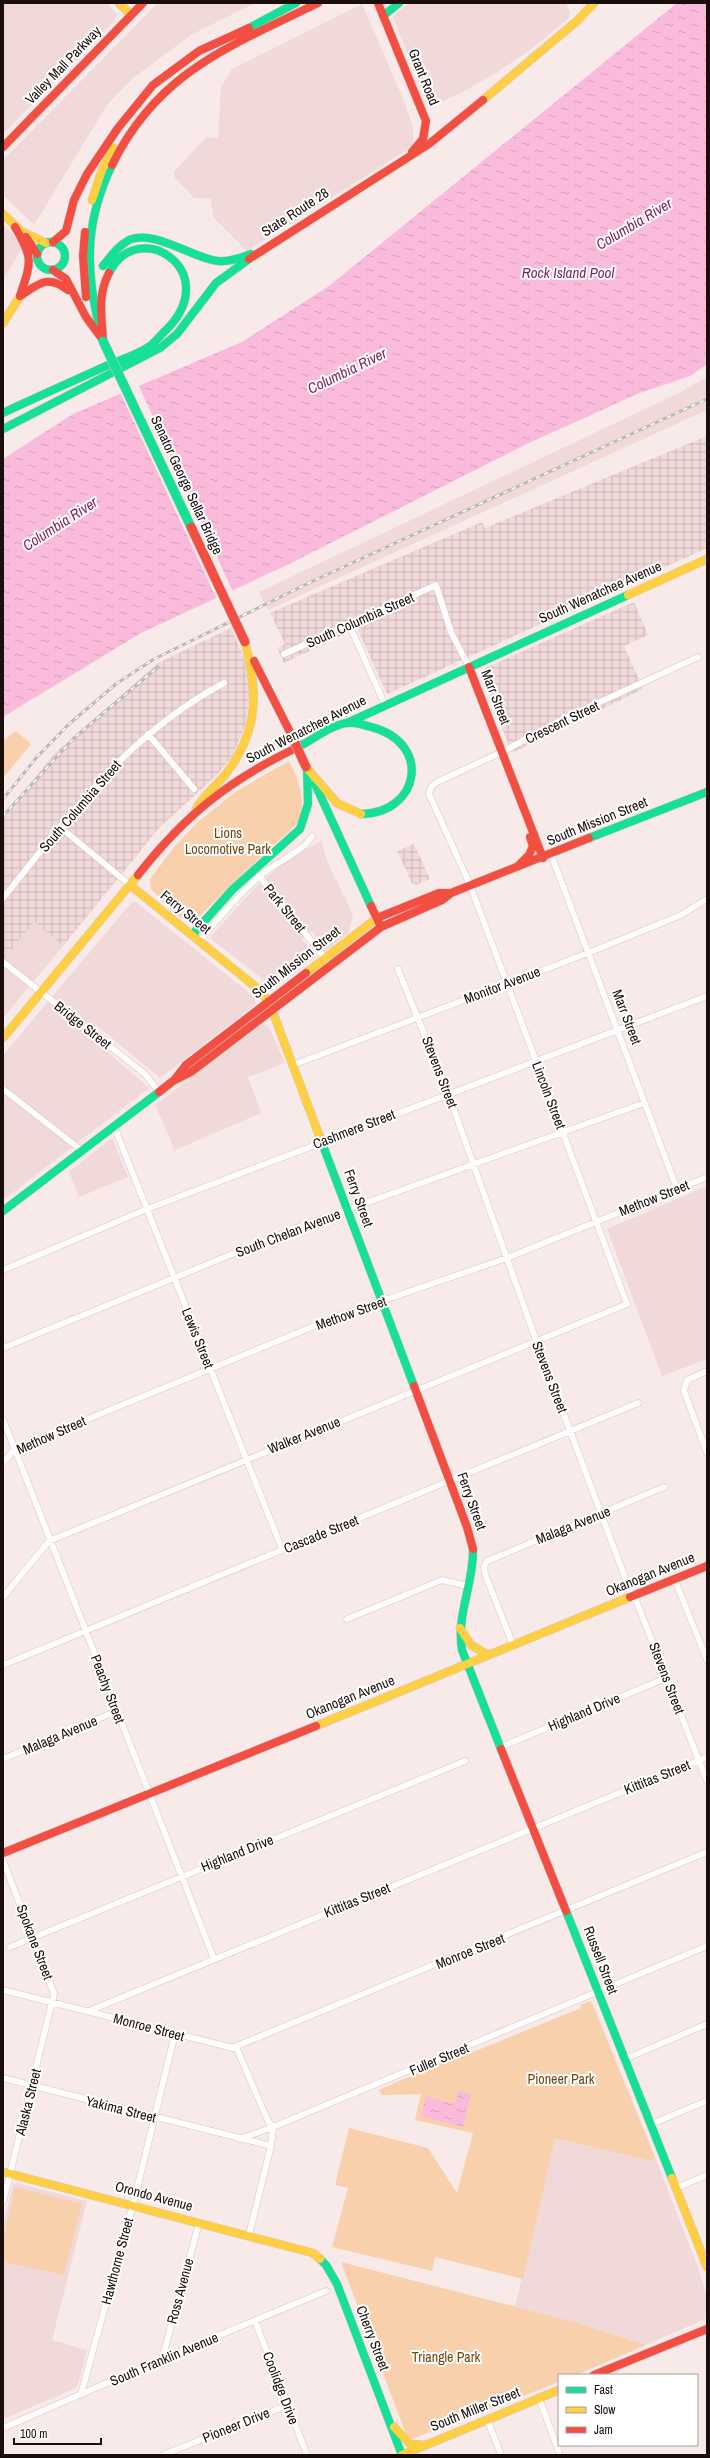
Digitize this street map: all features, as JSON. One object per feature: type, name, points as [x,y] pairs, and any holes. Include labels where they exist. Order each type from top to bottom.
[{"type":"main road","points":[[119,3],[131,15]]},
{"type":"main road","name":"Valley Mall Parkway","points":[[3,146],[143,3]]},
{"type":"main road","points":[[103,341],[94,324],[86,300],[83,249],[94,194],[102,170],[118,141],[153,85],[172,69],[207,46],[241,32],[296,3]]},
{"type":"main road","points":[[3,323],[30,281],[40,248],[66,232],[74,200],[81,184],[118,141],[138,122],[156,100],[194,68],[318,3]]},
{"type":"main road","name":"Grant Road","points":[[378,3],[412,82],[426,120],[426,132],[423,139],[407,157]]},
{"type":"main road","points":[[383,16],[399,3]]},
{"type":"main road","name":"State Route 28","points":[[3,429],[160,348],[177,334],[216,283],[263,249],[429,144],[494,92],[577,21],[594,3]]},
{"type":"main road","points":[[3,214],[18,229],[37,257],[40,265],[66,279],[103,341]]},
{"type":"main road","points":[[18,229],[49,243],[62,247],[65,256],[62,266],[30,281]]},
{"type":"main road","points":[[18,229],[31,254],[30,267],[20,296]]},
{"type":"main road","points":[[103,341],[96,297],[96,281],[100,270],[109,256],[123,243],[138,238],[153,238],[209,259],[222,261],[240,259],[263,249]]},
{"type":"main road","points":[[3,413],[150,346],[162,338],[175,324],[186,298],[187,280],[182,268],[175,259],[161,250],[143,247],[127,252],[112,264],[105,276],[100,295],[103,341]]},
{"type":"main road","points":[[20,296],[40,282],[50,280],[57,282],[78,301]]},
{"type":"main road","name":"Senator George Sellar Bridge","points":[[103,341],[245,642]]},
{"type":"main road","name":"South Wenatchee Avenue","points":[[3,1038],[168,838],[194,812],[221,791],[254,770],[347,723],[707,560]]},
{"type":"main road","points":[[245,642],[291,734],[379,922]]},
{"type":"main road","points":[[194,812],[202,797],[227,773],[249,731],[255,705],[254,675],[245,642]]},
{"type":"main road","name":"Marr Street","points":[[469,667],[528,820],[547,856]]},
{"type":"main road","points":[[306,767],[335,802],[348,810],[358,814],[376,814],[396,804],[404,795],[410,784],[411,772],[409,755],[404,746],[397,738],[388,732],[347,723]]},
{"type":"main road","points":[[196,938],[233,889],[300,829],[308,804],[306,767]]},
{"type":"main road","name":"South Mission Street","points":[[270,1006],[325,958],[379,922],[442,900],[451,892],[547,856],[707,792]]},
{"type":"main road","name":"Marr Street","points":[[516,868],[529,855],[533,846],[526,825],[528,820]]},
{"type":"main road","name":"Ferry Street","points":[[130,885],[262,992],[270,1006],[323,1141],[467,1527],[473,1549],[468,1586],[458,1624],[459,1638],[468,1664]]},
{"type":"main road","name":"South Mission Street","points":[[3,1211],[81,1150],[174,1081],[186,1065],[270,1006],[379,922]]},
{"type":"main road","name":"Okanogan Avenue","points":[[3,1854],[632,1596],[676,1580],[707,1566]]},
{"type":"main road","points":[[458,1624],[470,1646],[476,1652],[488,1655]]},
{"type":"main road","name":"Russell Street","points":[[468,1664],[676,2188],[704,2252],[707,2267]]},
{"type":"main road","name":"Orondo Avenue","points":[[6,2173],[133,2204],[199,2223],[297,2248]]},
{"type":"main road","name":"Cherry Street","points":[[297,2248],[313,2253],[326,2265],[337,2284],[402,2455]]},
{"type":"main road","points":[[596,2374],[707,2329]]},
{"type":"main road","name":"South Miller Street","points":[[402,2455],[558,2390]]},
{"type":"main road","points":[[390,2424],[410,2444],[425,2445]]},
{"type":"street","name":"Marr Street","points":[[436,585],[451,632],[469,667]]},
{"type":"street","name":"South Columbia Street","points":[[284,654],[436,585]]},
{"type":"street","points":[[349,624],[386,705]]},
{"type":"street","name":"Crescent Street","points":[[430,790],[437,782],[502,752],[565,718],[698,657]]},
{"type":"street","name":"South Columbia Street","points":[[3,898],[103,776],[148,734],[187,703],[224,683]]},
{"type":"street","points":[[148,734],[194,789]]},
{"type":"street","name":"Lincoln Street","points":[[430,790],[432,802],[470,886],[627,1304]]},
{"type":"street","name":"Ferry Street","points":[[60,827],[130,885]]},
{"type":"street","points":[[196,938],[259,876],[306,843],[312,836]]},
{"type":"street","name":"Marr Street","points":[[547,856],[588,953],[677,1189]]},
{"type":"street","name":"Park Street","points":[[259,876],[325,958]]},
{"type":"street","name":"Monitor Avenue","points":[[293,1065],[588,953],[681,915],[707,899]]},
{"type":"street","name":"Bridge Street","points":[[3,963],[145,1074],[159,1092]]},
{"type":"street","name":"Stevens Street","points":[[398,970],[448,1093],[536,1340],[632,1596],[637,1603],[707,1781]]},
{"type":"street","name":"Cashmere Street","points":[[3,1270],[147,1209],[448,1093],[536,1062],[707,996]]},
{"type":"street","points":[[3,1089],[81,1150]]},
{"type":"street","name":"South Chelan Avenue","points":[[3,1348],[348,1209],[644,1103]]},
{"type":"street","name":"Lewis Street","points":[[114,1126],[282,1550]]},
{"type":"street","name":"Methow Street","points":[[3,1463],[15,1449],[341,1315],[383,1302],[507,1258],[707,1177]]},
{"type":"street","name":"Walker Avenue","points":[[3,1597],[49,1541],[416,1389],[627,1304]]},
{"type":"street","points":[[707,1371],[690,1378],[686,1382],[684,1391],[707,1453]]},
{"type":"street","name":"Cascade Street","points":[[3,1665],[84,1630],[638,1403]]},
{"type":"street","name":"Peachy Street","points":[[3,1419],[49,1541],[214,1959]]},
{"type":"street","name":"Malaga Avenue","points":[[513,1645],[485,1574],[484,1566],[487,1561],[664,1488]]},
{"type":"street","points":[[347,1619],[442,1580],[468,1586]]},
{"type":"street","points":[[676,1580],[707,1660]]},
{"type":"street","name":"Highland Drive","points":[[501,1747],[666,1678]]},
{"type":"street","name":"Malaga Avenue","points":[[3,1759],[117,1711]]},
{"type":"street","name":"Kittitas Street","points":[[89,2011],[707,1757]]},
{"type":"street","name":"Highland Drive","points":[[10,1947],[465,1760]]},
{"type":"street","name":"Monroe Street","points":[[89,2011],[232,2048],[707,1852]]},
{"type":"street","name":"Spokane Street","points":[[3,1860],[52,1984],[53,2002]]},
{"type":"street","name":"Fuller Street","points":[[273,2126],[707,1946]]},
{"type":"street","points":[[3,1990],[89,2011]]},
{"type":"street","name":"Alaska Street","points":[[3,2202],[6,2173],[32,2086],[53,2002]]},
{"type":"street","points":[[625,2059],[707,2024]]},
{"type":"street","name":"Hawthorne Street","points":[[81,2394],[133,2204],[175,2034]]},
{"type":"street","points":[[232,2048],[240,2054],[266,2118],[273,2126],[271,2146],[249,2235]]},
{"type":"street","name":"Yakima Street","points":[[3,2078],[271,2146]]},
{"type":"street","points":[[651,2124],[707,2101]]},
{"type":"street","points":[[240,2139],[273,2126]]},
{"type":"street","points":[[676,2188],[707,2176]]},
{"type":"street","name":"Ross Avenue","points":[[162,2359],[199,2223]]},
{"type":"street","name":"South Franklin Avenue","points":[[3,2428],[162,2359],[326,2291]]},
{"type":"street","name":"Coolidge Drive","points":[[255,2320],[307,2455]]},
{"type":"street","points":[[539,2398],[560,2455]]},
{"type":"street","name":"Pioneer Drive","points":[[163,2455],[288,2405]]},
{"type":"street","points":[[487,2419],[501,2455]]},
{"type":"shaded area","points":[[3,3],[107,3],[117,15],[115,20],[3,134]]},
{"type":"shaded area","points":[[158,3],[255,3],[191,35],[133,78],[107,105],[34,225],[3,195],[3,160]]},
{"type":"shaded area","points":[[408,3],[566,3],[570,13],[568,19],[530,50],[496,73],[461,93],[428,107],[393,17]]},
{"type":"shaded area","points":[[362,4],[404,101],[413,127],[413,146],[247,251],[213,217],[211,199],[194,198],[175,178],[174,172],[206,137],[218,138],[221,87],[232,69]]},
{"type":"shaded area","points":[[3,224],[23,246],[3,280]]},
{"type":"shaded area","points":[[707,377],[707,410],[268,610],[259,592],[681,392]]},
{"type":"shaded area","points":[[707,436],[707,548],[387,694],[357,628],[284,663],[277,648],[285,644],[270,613],[482,522],[485,528]]},
{"type":"shaded area","points":[[634,602],[648,635],[624,646],[643,689],[512,753],[482,678],[485,668]]},
{"type":"shaded area","points":[[231,628],[244,658],[250,689],[246,723],[233,755],[217,775],[159,828],[63,946],[34,922],[3,960],[3,817],[55,753],[158,663]]},
{"type":"shaded area","points":[[321,841],[328,863],[353,915],[349,933],[327,950],[312,931],[302,939],[315,957],[273,987],[211,939],[211,936],[254,889],[286,860]]},
{"type":"shaded area","points":[[414,844],[430,879],[416,885],[412,883],[397,851]]},
{"type":"shaded area","points":[[132,902],[136,902],[254,997],[256,1004],[160,1078],[96,1025],[88,1035],[149,1088],[3,1200],[3,1055]]},
{"type":"shaded area","points":[[34,922],[63,946],[3,1018],[3,960]]},
{"type":"shaded area","points":[[263,1024],[268,1025],[285,1063],[248,1077],[261,1113],[175,1150],[155,1105]]},
{"type":"shaded area","points":[[112,1138],[128,1177],[79,1197],[69,1172]]},
{"type":"shaded area","points":[[707,1186],[707,1359],[662,1376],[607,1229]]},
{"type":"shaded area","points":[[555,2138],[651,2161],[655,2157],[696,2262],[707,2296],[707,2318],[646,2345],[571,2321],[515,2307]]},
{"type":"shaded area","points":[[17,2183],[87,2201],[52,2340],[87,2350],[78,2385],[74,2389],[3,2419],[3,2225],[13,2184]]},
{"type":"green space","points":[[16,731],[31,744],[3,778],[3,741]]},
{"type":"green space","name":"Lions Locomotive Park","points":[[289,761],[299,785],[302,801],[300,817],[296,825],[240,876],[199,917],[189,920],[180,917],[151,889],[150,880],[153,875],[175,846],[199,821],[235,792]]},
{"type":"green space","name":"Pioneer Park","points":[[590,2001],[593,2005],[655,2157],[651,2161],[555,2138],[523,2279],[435,2257],[432,2271],[332,2247],[348,2188],[335,2185],[349,2128],[428,2148],[457,2193],[473,2133],[415,2120],[421,2094],[382,2095],[379,2090],[465,2052],[468,2054],[581,2008],[580,2005]]},
{"type":"green space","points":[[15,2187],[82,2204],[64,2275],[3,2262],[3,2239]]},
{"type":"green space","name":"Triangle Park","points":[[341,2262],[571,2321],[646,2345],[578,2374],[558,2374],[558,2382],[412,2439],[406,2434]]},
{"type":"water","name":"Rock Island Pool","points":[[677,3],[707,3],[707,364],[690,376],[637,394],[527,444],[287,565],[141,633],[3,717],[3,459],[73,414],[242,342],[329,286]]},
{"type":"water","points":[[459,2091],[471,2094],[463,2127],[421,2116],[426,2096],[455,2104]]},
{"type":"pier","points":[[138,384],[233,592],[217,600],[120,392]]},
{"type":"railway","points":[[3,799],[37,757],[69,724],[116,684],[154,659],[313,581],[707,399]]},
{"type":"railway","points":[[3,816],[74,738],[158,667]]},
{"type":"traffic: fast","points":[[249,28],[296,3]]},
{"type":"traffic: fast","points":[[383,16],[399,3]]},
{"type":"traffic: fast","points":[[98,322],[91,281],[90,242],[97,204],[103,185],[112,165]]},
{"type":"traffic: fast","points":[[103,266],[121,245],[129,240],[139,238],[150,238],[161,241],[208,259],[218,261],[231,260],[251,254]]},
{"type":"traffic: fast","points":[[51,242],[61,246],[65,256],[61,266],[51,270],[41,266],[37,256],[41,246],[51,242]]},
{"type":"traffic: fast","points":[[3,413],[145,349],[165,331],[181,309],[186,289],[182,271],[171,258],[156,250],[139,249],[122,256],[109,273]]},
{"type":"traffic: fast","points":[[3,429],[160,348],[177,334],[216,283],[249,259]]},
{"type":"traffic: fast","points":[[103,341],[191,527]]},
{"type":"traffic: fast","points":[[347,723],[628,595]]},
{"type":"traffic: fast","points":[[298,747],[334,727],[341,724],[350,723],[371,727],[391,735],[404,747],[410,761],[411,776],[407,790],[396,802],[381,811],[361,814]]},
{"type":"traffic: fast","points":[[192,935],[233,889],[300,829],[308,804],[307,768]]},
{"type":"traffic: fast","points":[[315,784],[371,906]]},
{"type":"traffic: fast","points":[[589,838],[707,792]]},
{"type":"traffic: fast","points":[[3,1211],[159,1092]]},
{"type":"traffic: fast","points":[[319,1135],[414,1386]]},
{"type":"traffic: fast","points":[[473,1549],[473,1562],[461,1624],[462,1650],[501,1749]]},
{"type":"traffic: fast","points":[[566,1911],[672,2178]]},
{"type":"traffic: fast","points":[[320,2259],[326,2265],[337,2284],[402,2455]]},
{"type":"traffic: slow","points":[[119,3],[131,15]]},
{"type":"traffic: slow","points":[[483,100],[577,21],[594,3]]},
{"type":"traffic: slow","points":[[92,200],[102,170],[114,148]]},
{"type":"traffic: slow","points":[[3,214],[21,231],[46,243]]},
{"type":"traffic: slow","points":[[3,323],[24,290]]},
{"type":"traffic: slow","points":[[628,595],[707,559]]},
{"type":"traffic: slow","points":[[196,809],[228,771],[246,740],[253,709],[254,693],[245,642]]},
{"type":"traffic: slow","points":[[306,767],[337,803],[361,814]]},
{"type":"traffic: slow","points":[[3,1038],[138,875]]},
{"type":"traffic: slow","points":[[130,885],[262,992],[272,1010],[319,1135]]},
{"type":"traffic: slow","points":[[306,973],[377,918]]},
{"type":"traffic: slow","points":[[316,1726],[630,1597]]},
{"type":"traffic: slow","points":[[460,1628],[471,1645],[488,1655]]},
{"type":"traffic: slow","points":[[3,2172],[313,2253],[320,2259]]},
{"type":"traffic: slow","points":[[672,2178],[707,2267]]},
{"type":"traffic: slow","points":[[402,2455],[558,2390]]},
{"type":"traffic: slow","points":[[394,2427],[410,2444],[423,2445]]},
{"type":"traffic: jam","points":[[3,147],[143,3]]},
{"type":"traffic: jam","points":[[112,165],[130,133],[151,106],[174,84],[227,48],[318,3]]},
{"type":"traffic: jam","points":[[378,3],[426,121],[423,139],[412,152]]},
{"type":"traffic: jam","points":[[53,242],[66,231],[74,200],[87,174],[118,128],[153,85],[199,51],[249,28]]},
{"type":"traffic: jam","points":[[249,259],[429,144],[483,100]]},
{"type":"traffic: jam","points":[[15,227],[25,246],[29,261],[27,275],[20,296]]},
{"type":"traffic: jam","points":[[85,232],[83,256],[86,297]]},
{"type":"traffic: jam","points":[[26,237],[37,254]]},
{"type":"traffic: jam","points":[[53,270],[66,279],[86,317],[103,340]]},
{"type":"traffic: jam","points":[[103,341],[101,306],[103,290],[109,273]]},
{"type":"traffic: jam","points":[[20,296],[43,282],[54,282],[68,290]]},
{"type":"traffic: jam","points":[[191,527],[245,642]]},
{"type":"traffic: jam","points":[[254,661],[291,734]]},
{"type":"traffic: jam","points":[[469,667],[543,858]]},
{"type":"traffic: jam","points":[[291,734],[306,767]]},
{"type":"traffic: jam","points":[[138,875],[173,834],[210,801],[250,772],[298,747]]},
{"type":"traffic: jam","points":[[518,866],[529,855],[533,846],[530,837]]},
{"type":"traffic: jam","points":[[381,927],[442,900],[451,893],[589,838]]},
{"type":"traffic: jam","points":[[377,918],[439,893],[451,893]]},
{"type":"traffic: jam","points":[[159,1092],[173,1081],[191,1072],[381,927],[371,906]]},
{"type":"traffic: jam","points":[[175,1079],[186,1065],[306,973]]},
{"type":"traffic: jam","points":[[414,1386],[467,1527],[473,1549]]},
{"type":"traffic: jam","points":[[630,1597],[707,1566]]},
{"type":"traffic: jam","points":[[3,1853],[316,1726]]},
{"type":"traffic: jam","points":[[501,1749],[566,1911]]},
{"type":"traffic: jam","points":[[596,2374],[707,2329]]},
{"type":"water label","name":"Columbia River","points":[[634,224]]},
{"type":"water label","name":"Columbia River","points":[[347,371]]},
{"type":"water label","name":"Columbia River","points":[[60,524]]}]
